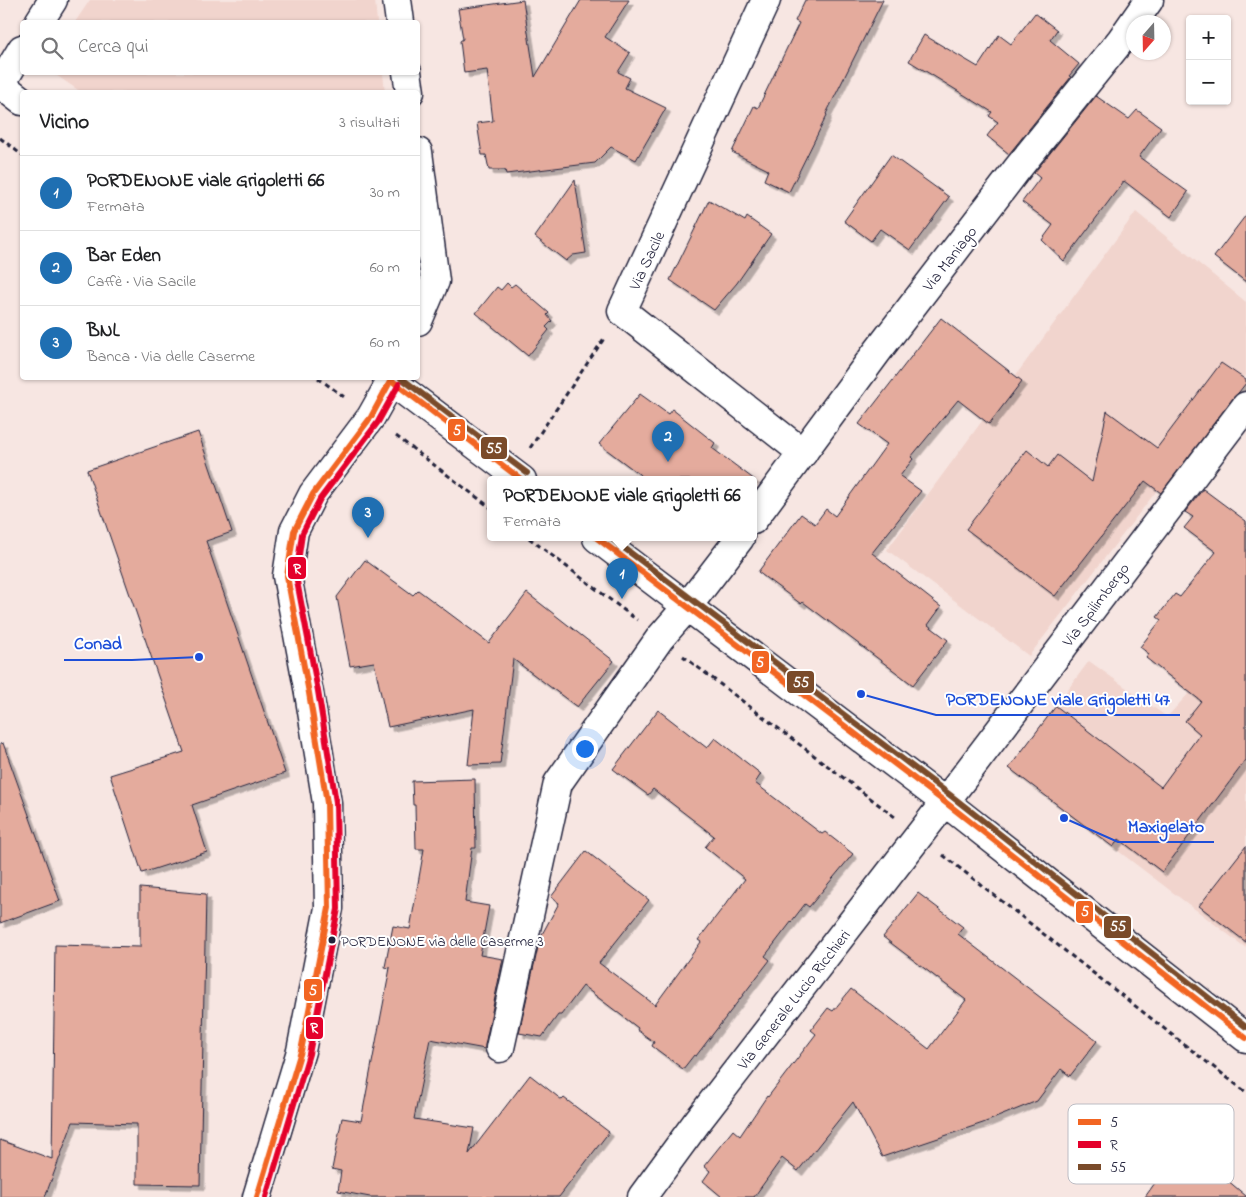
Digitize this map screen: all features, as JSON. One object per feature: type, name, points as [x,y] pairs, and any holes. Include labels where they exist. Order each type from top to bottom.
[{"type":"street","points":[[40,20],[53,0]]},
{"type":"street","points":[[398,0],[400,20]]},
{"type":"street","name":"Via Sacile","points":[[622,311],[766,0]]},
{"type":"street","name":"Via Maniago","points":[[757,515],[877,352],[1121,40],[1149,0]]},
{"type":"street","points":[[20,53],[0,84],[20,99]]},
{"type":"street","points":[[407,75],[410,90]]},
{"type":"street","points":[[420,167],[435,281],[420,316]]},
{"type":"street","points":[[622,311],[803,453]]},
{"type":"street","points":[[257,1197],[301,1051],[329,908],[326,803],[309,693],[286,576],[294,531],[313,494],[371,417],[390,380]]},
{"type":"street","points":[[394,380],[516,476]]},
{"type":"street","name":"Via Spilimbergo","points":[[944,802],[1246,406]]},
{"type":"street","points":[[601,541],[944,802],[1246,1038]]},
{"type":"street","points":[[500,1048],[558,782],[660,638],[687,607],[738,541]]},
{"type":"street","name":"Via Generale Lucio Ricchieri","points":[[642,1197],[944,802]]},
{"type":"path","points":[[0,138],[20,153]]},
{"type":"path","points":[[518,476],[622,311]]},
{"type":"path","points":[[321,380],[487,505]]},
{"type":"path","points":[[533,541],[918,836],[1246,1092]]},
{"type":"shaded area","points":[[90,0],[375,0],[377,20],[76,20]]},
{"type":"shaded area","points":[[56,75],[383,75],[385,90],[78,90]]},
{"type":"shaded area","points":[[1136,212],[1246,302],[1246,375],[1029,656],[887,550]]},
{"type":"shaded area","points":[[1246,631],[1246,948],[1009,768],[1089,661],[1167,717]]},
{"type":"building","points":[[523,0],[535,77],[581,0],[629,0],[605,37],[630,53],[618,72],[630,78],[625,88],[666,108],[636,160],[611,147],[595,163],[506,174],[505,170],[489,170],[486,155],[482,155],[477,123],[493,121],[487,70],[464,73],[460,41],[463,39],[458,9]]},
{"type":"building","points":[[805,0],[883,0],[789,192],[764,180],[768,170],[732,152],[754,106],[758,108],[799,23],[795,21]]},
{"type":"building","points":[[1035,13],[1057,30],[1050,40],[1079,64],[1069,76],[1071,77],[1009,154],[987,136],[998,122],[989,116],[992,112],[909,61],[924,35],[978,67],[999,35],[1011,44]]},
{"type":"building","points":[[1096,96],[1129,119],[1137,110],[1161,127],[1139,157],[1188,192],[1171,217],[1124,181],[1064,261],[1042,240],[1053,225],[1022,202],[1040,178],[1034,173]]},
{"type":"building","points":[[891,155],[949,197],[910,250],[880,229],[871,241],[844,221]]},
{"type":"building","points":[[575,180],[586,253],[573,255],[566,261],[535,237]]},
{"type":"building","points":[[709,200],[745,221],[747,217],[771,234],[737,283],[714,310],[670,280]]},
{"type":"building","points":[[1246,215],[1246,282],[1214,257]]},
{"type":"building","points":[[507,283],[511,287],[515,284],[549,313],[547,315],[552,321],[546,327],[549,330],[528,356],[476,313],[497,287],[501,290]]},
{"type":"building","points":[[941,318],[1022,381],[989,424],[958,400],[911,457],[913,459],[900,476],[921,491],[872,553],[941,607],[928,625],[948,640],[913,685],[803,602],[801,604],[758,572],[801,514],[815,524],[826,509],[835,516],[887,444],[859,424]]},
{"type":"building","points":[[1221,363],[1246,380],[1246,383],[1161,493],[1145,481],[1055,596],[966,529],[1027,450],[1048,467],[1057,455],[1092,482],[1107,411],[1157,448]]},
{"type":"building","points":[[640,394],[668,414],[672,409],[715,443],[712,448],[750,476],[642,476],[599,444]]},
{"type":"building","points":[[198,432],[232,532],[206,541],[285,773],[192,805],[207,852],[142,873],[110,775],[184,752],[87,470]]},
{"type":"building","points":[[1203,489],[1246,521],[1246,760],[1162,872],[1119,839],[1113,847],[1009,768],[1056,706],[1161,787],[1200,734],[1185,721],[1201,701],[1146,658],[1149,654],[1140,647],[1161,620],[1157,617],[1175,594],[1180,597],[1216,552],[1184,528],[1193,517],[1185,512]]},
{"type":"building","points":[[365,560],[413,595],[418,590],[489,643],[527,593],[614,661],[577,707],[513,659],[500,764],[468,765],[474,709],[388,727],[374,662],[350,666],[337,597]]},
{"type":"building","points":[[658,710],[707,748],[715,738],[761,774],[755,783],[822,834],[825,832],[853,854],[809,907],[805,904],[765,956],[770,960],[696,1056],[694,1055],[683,1069],[652,1046],[654,1042],[637,1030],[638,1028],[583,986],[542,1037],[519,1033],[540,938],[559,903],[551,897],[586,851],[649,900],[599,963],[655,1005],[701,942],[698,940],[745,879],[705,847],[714,836],[653,789],[648,795],[613,769]]},
{"type":"building","points":[[3,743],[60,901],[0,923],[0,744]]},
{"type":"building","points":[[475,779],[476,848],[472,848],[465,902],[489,906],[480,955],[503,959],[485,1049],[430,1039],[414,1119],[474,1128],[469,1154],[530,1075],[562,1100],[564,1098],[609,1132],[559,1197],[370,1197],[338,1191],[341,1171],[332,1169],[342,1118],[361,1121],[390,968],[385,967],[393,926],[410,929],[424,849],[416,849],[415,805],[413,805],[412,781]]},
{"type":"building","points":[[1246,846],[1246,942],[1199,906]]},
{"type":"building","points":[[140,888],[206,894],[200,1185],[137,1184],[137,1124],[73,1122],[45,1197],[0,1197],[0,1140],[52,1159],[55,945],[140,947]]},
{"type":"building","points":[[918,893],[963,927],[958,934],[1097,1041],[1070,1076],[1061,1069],[1037,1101],[983,1123],[882,1157],[853,1102],[798,1171],[782,1158],[754,1197],[722,1197],[703,1181],[710,1171],[704,1166],[733,1130],[740,1136],[767,1096],[816,1034],[811,1030],[828,1008],[833,1011],[851,989],[929,1049],[966,1000],[883,937]]},
{"type":"building","points":[[1154,1184],[1232,1184],[1246,1196],[1246,1197],[1145,1197]]},
{"type":"transit line","name":"5","points":[[391,380],[517,476]]},
{"type":"transit line","name":"5","points":[[257,1197],[301,1051],[329,908],[327,803],[287,576],[294,531],[313,494],[371,417],[391,380]]},
{"type":"transit line","name":"55","points":[[404,380],[527,473]]},
{"type":"transit line","name":"R","points":[[266,1197],[309,1054],[338,909],[336,802],[318,691],[296,576],[302,534],[320,499],[378,422],[399,384]]},
{"type":"transit line","name":"5","points":[[601,541],[945,802],[1246,1038]]},
{"type":"transit line","name":"55","points":[[615,541],[950,795],[1246,1027]]},
{"type":"place","name":"Bar Eden","points":[[668,462]]},
{"type":"place","name":"BNL","points":[[368,538]]},
{"type":"place","name":"PORDENONE viale Grigoletti 66","points":[[622,599]]},
{"type":"place","name":"Conad","points":[[199,657]]},
{"type":"place","name":"PORDENONE viale Grigoletti 47","points":[[861,694]]},
{"type":"place","name":"Maxigelato","points":[[1064,818]]},
{"type":"place","name":"PORDENONE via delle Caserme 3","points":[[332,940]]}]
